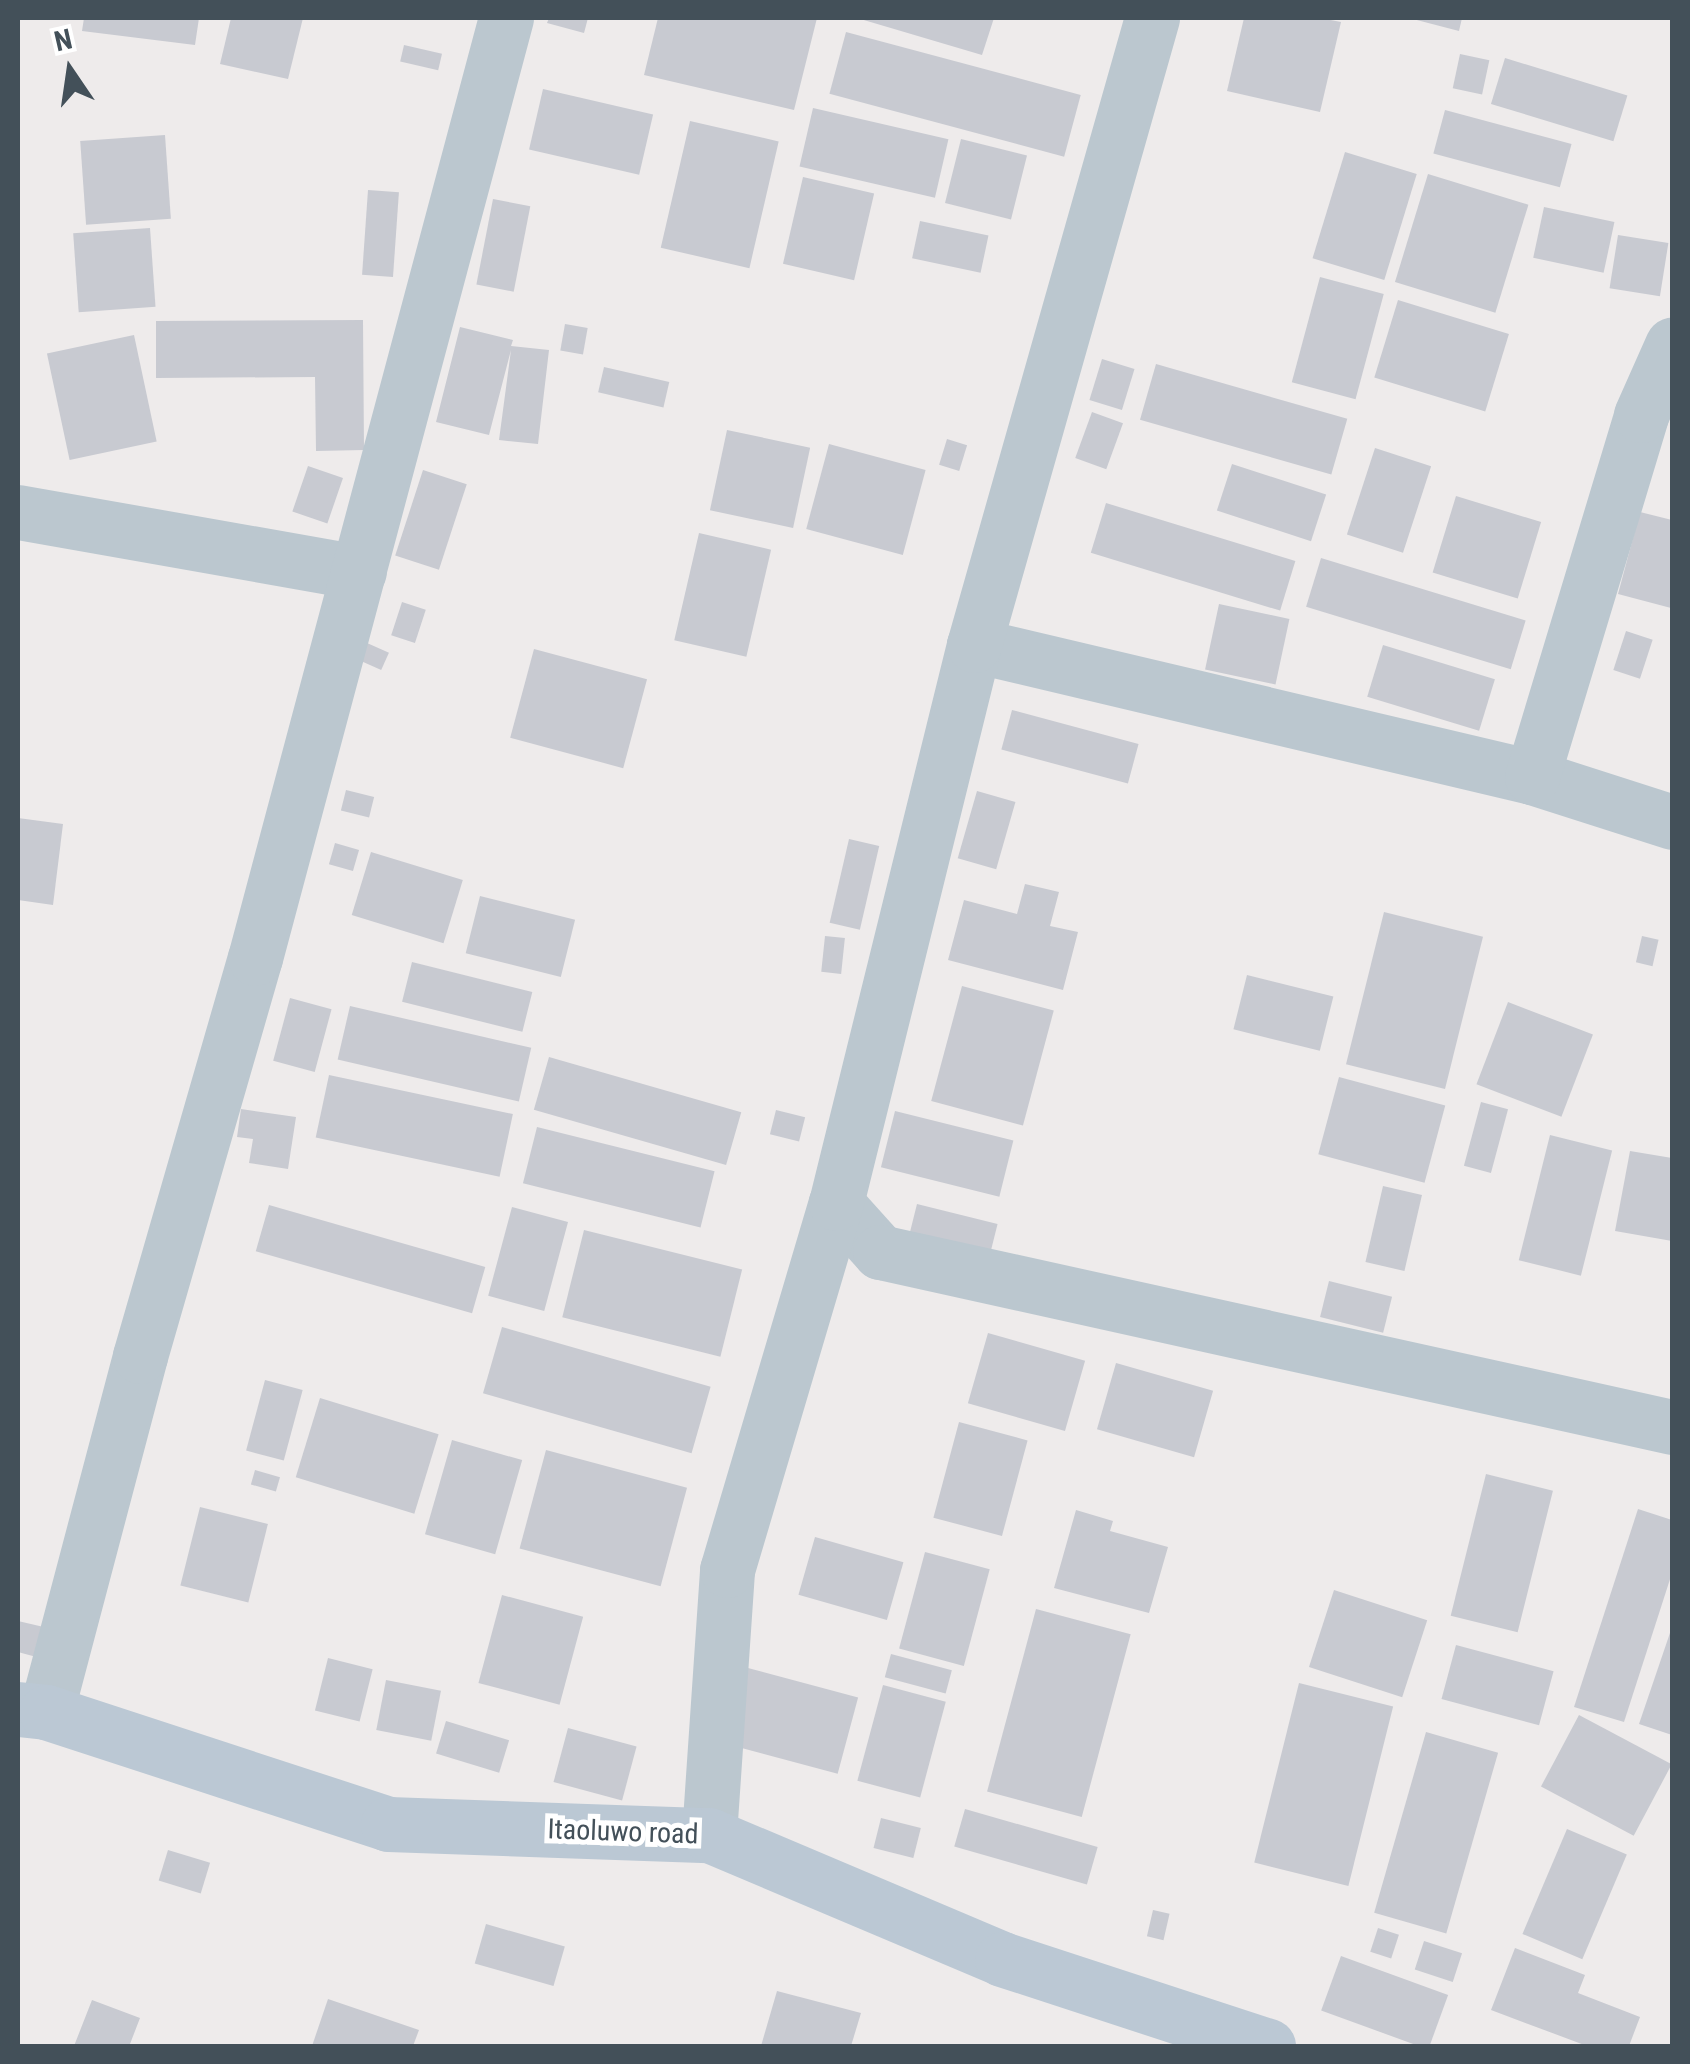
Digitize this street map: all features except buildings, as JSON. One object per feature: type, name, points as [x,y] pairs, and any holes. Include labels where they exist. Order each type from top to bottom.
[{"type":"street","points":[[32,1710],[140,1356],[359,572],[506,18]]},
{"type":"street","points":[[709,1834],[728,1570],[836,1203],[974,645],[1152,18]]},
{"type":"street","points":[[1532,777],[1641,414],[1672,345]]},
{"type":"street","points":[[18,512],[359,572]]},
{"type":"street","points":[[974,645],[1532,777],[1672,822]]},
{"type":"street","points":[[836,1203],[880,1252],[1672,1427]]},
{"type":"street","name":"Itaoluwo road","points":[[32,1710],[388,1824],[709,1834],[1002,1959],[1268,2046]]}]
